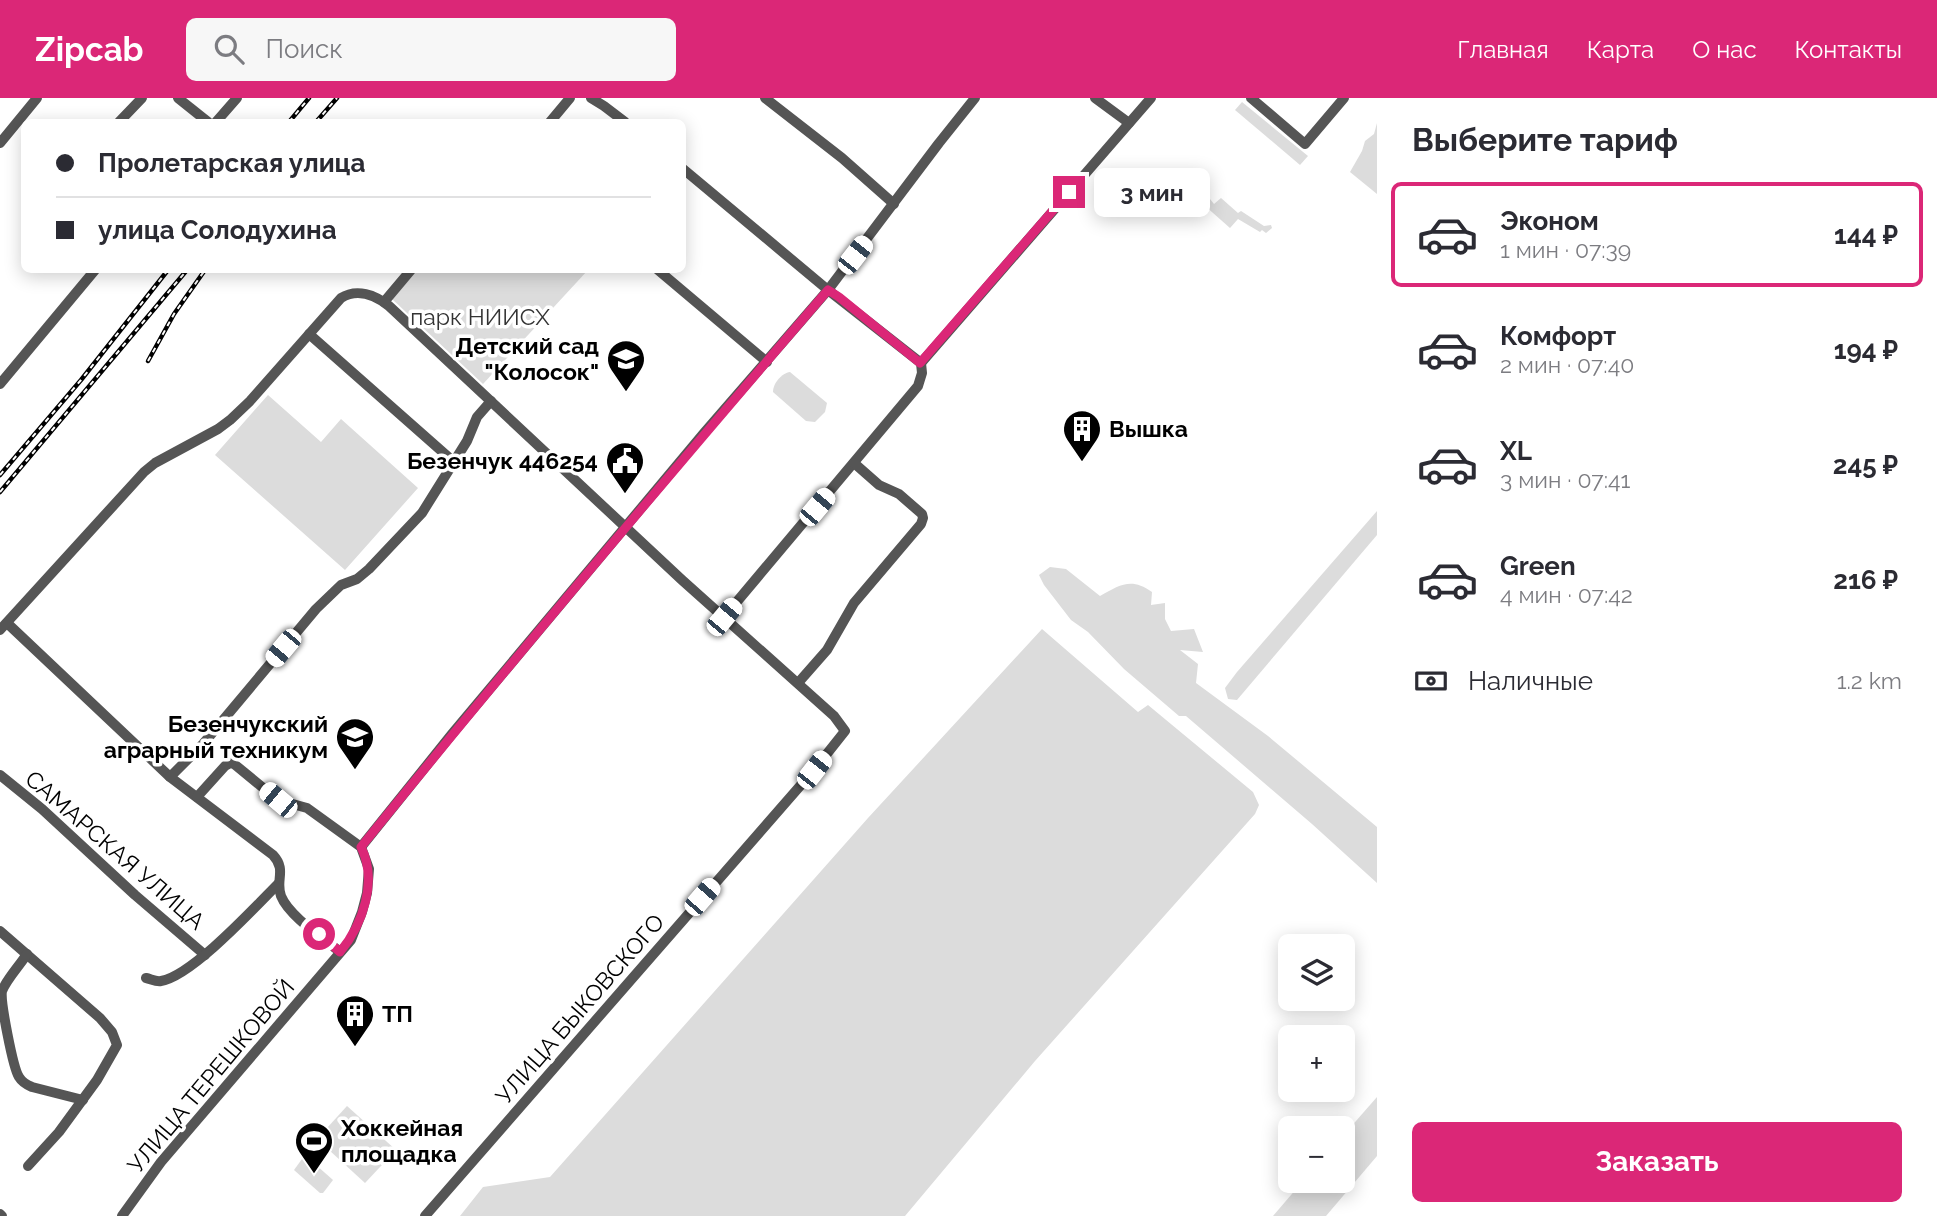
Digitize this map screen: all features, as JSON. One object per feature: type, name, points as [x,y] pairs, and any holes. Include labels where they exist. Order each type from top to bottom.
[{"type":"street","points":[[0,143],[37,98]]},
{"type":"street","points":[[122,119],[142,98]]},
{"type":"street","points":[[178,98],[204,119]]},
{"type":"street","points":[[219,119],[237,98]]},
{"type":"street","points":[[552,119],[570,98]]},
{"type":"street","points":[[591,98],[621,119]]},
{"type":"street","points":[[197,797],[225,766],[234,764],[278,800],[307,807],[361,847],[625,527],[828,290],[975,98]]},
{"type":"street","points":[[1095,98],[1129,123]]},
{"type":"street","points":[[920,363],[1151,98]]},
{"type":"street","points":[[1251,98],[1305,144],[1344,98]]},
{"type":"street","points":[[767,99],[842,158],[894,204]]},
{"type":"street","points":[[686,172],[920,363],[922,373],[918,386],[724,617]]},
{"type":"street","points":[[0,384],[92,273]]},
{"type":"street","points":[[384,302],[408,273]]},
{"type":"street","points":[[663,273],[767,362]]},
{"type":"street","points":[[340,952],[289,907],[280,894],[281,870],[273,855],[170,777],[3,627],[144,472],[230,420],[345,295],[354,293],[376,297],[798,684],[827,650],[854,603],[923,519],[922,514],[899,494],[879,485],[854,463]]},
{"type":"street","points":[[309,334],[454,462]]},
{"type":"street","points":[[170,777],[202,744],[316,609],[341,585],[357,579],[369,569],[422,513],[467,441],[477,417],[491,401]]},
{"type":"street","name":"УЛИЦА БЫКОВСКОГО","points":[[425,1216],[845,731],[834,716],[798,684]]},
{"type":"street","name":"САМАРСКАЯ УЛИЦА","points":[[0,775],[42,809],[205,955]]},
{"type":"street","name":"УЛИЦА ТЕРЕШКОВОЙ","points":[[122,1216],[161,1162],[351,940],[367,892],[369,869],[361,847]]},
{"type":"street","points":[[146,978],[159,982],[180,974],[205,955],[279,883]]},
{"type":"street","points":[[0,931],[100,1018],[112,1032],[117,1045],[60,1132],[28,1166]]},
{"type":"street","points":[[27,954],[2,991],[13,1062],[24,1083],[83,1100]]},
{"type":"green space","points":[[1242,102],[1308,156],[1300,165],[1235,110]]},
{"type":"green space","points":[[1377,123],[1377,194],[1350,172],[1365,141],[1374,134]]},
{"type":"green space","points":[[1221,198],[1238,213],[1241,211],[1264,226],[1271,225],[1272,228],[1266,233],[1262,230],[1260,232],[1238,219],[1230,228],[1204,205],[1210,199],[1214,204]]},
{"type":"green space","name":"парк НИИСХ","points":[[415,273],[585,273],[483,384],[392,299]]},
{"type":"green space","points":[[790,372],[827,403],[825,412],[815,422],[806,421],[773,392],[778,379]]},
{"type":"green space","points":[[268,395],[321,442],[341,419],[418,488],[345,570],[215,455]]},
{"type":"green space","points":[[1377,511],[1377,535],[1237,700],[1228,699],[1225,688],[1237,672]]},
{"type":"green space","points":[[1050,567],[1066,569],[1100,596],[1126,584],[1145,587],[1152,592],[1151,605],[1165,603],[1165,619],[1171,631],[1194,629],[1203,652],[1180,650],[1198,664],[1196,683],[1268,736],[1377,827],[1377,883],[1186,716],[1179,716],[1124,669],[1088,632],[1071,620],[1039,575]]},
{"type":"green space","points":[[1042,629],[1138,712],[1148,705],[1253,792],[1259,805],[1255,814],[1035,1061],[905,1216],[460,1216],[483,1187],[550,1177],[868,818]]},
{"type":"green space","points":[[1377,1097],[1377,1156],[1355,1182],[1355,1122]]},
{"type":"green space","points":[[347,1106],[396,1150],[365,1183],[317,1139]]},
{"type":"green space","name":"Хоккейная площадка","points":[[307,1157],[333,1180],[323,1193],[294,1170],[302,1159]]},
{"type":"green space","points":[[1293,1193],[1346,1193],[1326,1216],[1273,1216]]},
{"type":"railway","points":[[292,119],[309,98]]},
{"type":"railway","points":[[319,119],[337,98]]},
{"type":"railway","points":[[0,475],[81,380],[166,273]]},
{"type":"railway","points":[[0,492],[184,273]]},
{"type":"railway","points":[[148,361],[174,314],[203,273]]},
{"type":"place","name":"Детский сад \"Колосок\"","points":[[626,393]]},
{"type":"place","name":"Вышка","points":[[1082,463]]},
{"type":"place","name":"Безенчук 446254","points":[[625,495]]},
{"type":"place","name":"Безенчукский аграрный техникум","points":[[355,771]]},
{"type":"place","name":"ТП","points":[[355,1048]]},
{"type":"place","name":"Хоккейная площадка","points":[[314,1175]]},
{"type":"route","points":[[319,934],[340,952],[351,940],[367,892],[369,869],[361,847],[704,433],[828,290],[920,363],[1069,192]]}]
